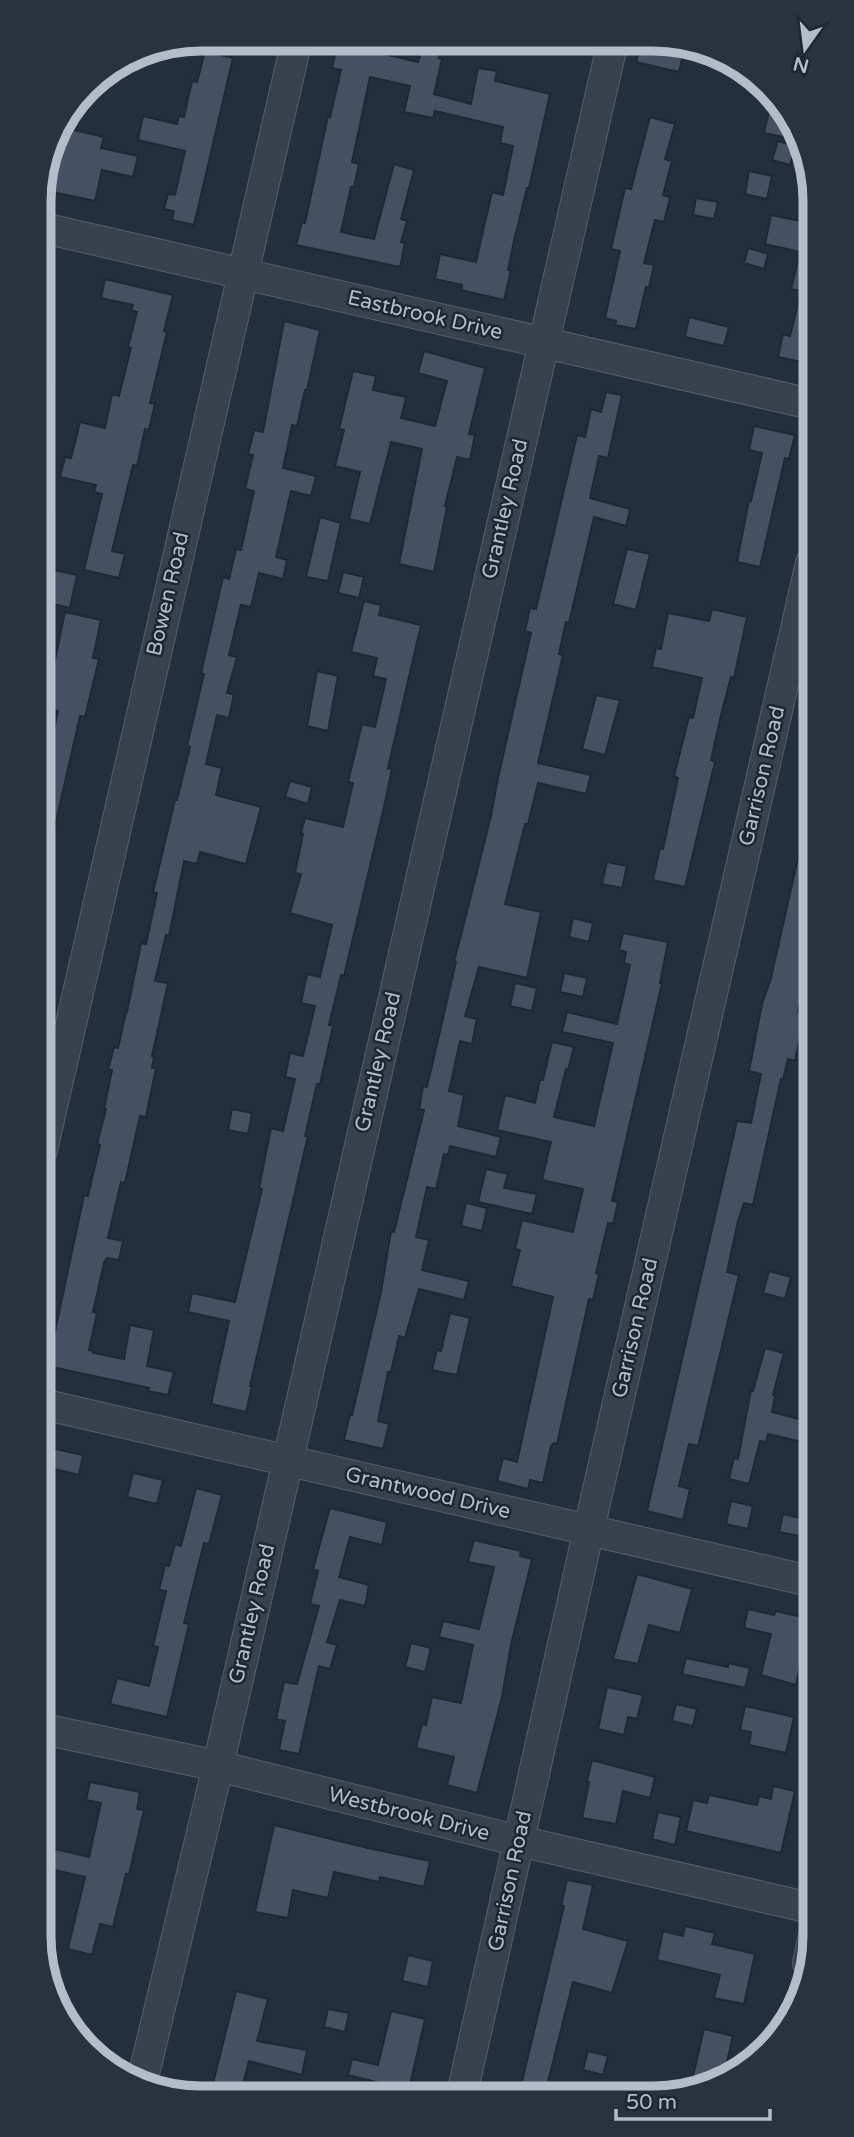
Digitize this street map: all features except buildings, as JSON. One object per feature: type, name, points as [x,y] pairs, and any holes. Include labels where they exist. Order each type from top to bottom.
[{"type":"street","name":"Bowen Road","points":[[51,1111],[294,51]]},
{"type":"street","name":"Grantley Road","points":[[144,2074],[218,1766],[611,51]]},
{"type":"street","name":"Eastbrook Drive","points":[[51,230],[803,402]]},
{"type":"street","name":"Garrison Road","points":[[464,2086],[803,598]]},
{"type":"street","name":"Grantwood Drive","points":[[51,1406],[803,1579]]},
{"type":"street","name":"Westbrook Drive","points":[[51,1731],[218,1766],[519,1841],[803,1906]]}]
